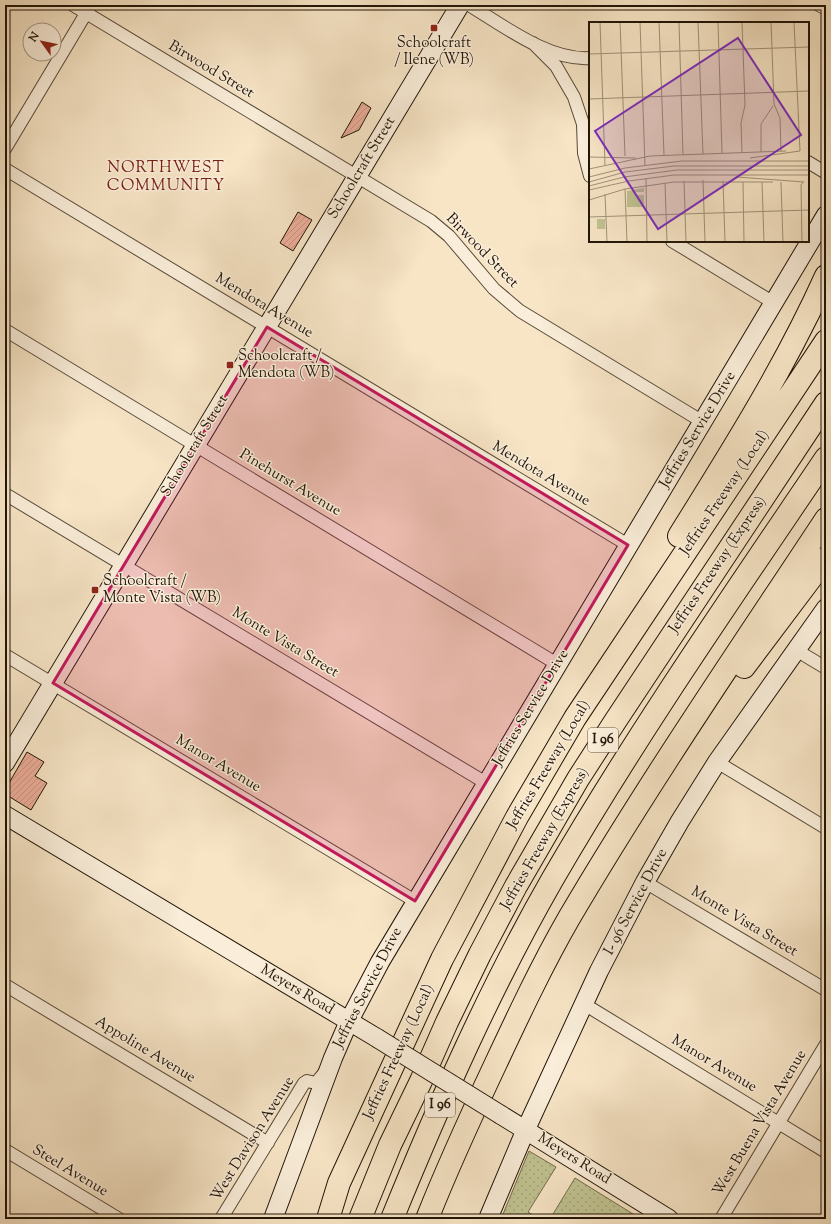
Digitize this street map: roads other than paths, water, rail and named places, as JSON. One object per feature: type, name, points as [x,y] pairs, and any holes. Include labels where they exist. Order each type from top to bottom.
[{"type":"highway","points":[[640,620],[673,545],[763,399],[809,312],[826,276]]},
{"type":"highway","name":"Jeffries Freeway (Local)","points":[[328,1219],[339,1183],[442,959],[517,817],[575,718],[826,341]]},
{"type":"highway","name":"Jeffries Freeway (Express)","points":[[360,1219],[390,1145],[421,1081],[447,1022],[480,954],[516,886],[578,779],[612,726],[826,403]]},
{"type":"highway","name":"Jeffries Freeway (Express)","points":[[392,1219],[443,1097],[516,948],[551,882],[612,780],[826,458]]},
{"type":"highway","name":"I 96","points":[[427,1219],[468,1121],[514,1024],[568,920],[627,821],[826,519]]},
{"type":"highway","points":[[677,744],[711,708],[826,558]]},
{"type":"highway","points":[[323,1219],[339,1183]]},
{"type":"street","name":"Birwood Street","points":[[73,5],[89,9],[439,227],[449,236],[494,289],[520,311],[703,422]]},
{"type":"street","name":"Schoolcraft Street","points":[[5,763],[460,5]]},
{"type":"street","points":[[469,5],[552,53],[569,57],[589,58]]},
{"type":"street","points":[[819,5],[826,9]]},
{"type":"street","points":[[5,149],[89,9]]},
{"type":"street","points":[[533,43],[556,66],[574,97],[583,124],[584,153],[589,172]]},
{"type":"street","points":[[809,163],[826,173]]},
{"type":"street","name":"Mendota Avenue","points":[[5,169],[267,326],[628,546]]},
{"type":"street","name":"Jeffries Service Drive","points":[[273,1219],[330,1066],[349,1021],[380,962],[415,901],[826,216]]},
{"type":"street","points":[[674,242],[774,303]]},
{"type":"street","name":"Pinehurst Avenue","points":[[5,330],[557,664]]},
{"type":"street","name":"Monte Vista Street","points":[[5,494],[486,783]]},
{"type":"street","name":"I- 96 Service Drive","points":[[488,1219],[526,1129],[599,971],[645,882],[680,821],[717,762],[826,608]]},
{"type":"street","points":[[796,650],[826,668]]},
{"type":"street","name":"Manor Avenue","points":[[5,655],[415,901]]},
{"type":"street","points":[[717,762],[826,828]]},
{"type":"street","name":"Meyers Road","points":[[5,815],[502,1114],[669,1219]]},
{"type":"street","name":"Monte Vista Street","points":[[645,882],[826,990]]},
{"type":"street","name":"Appoline Avenue","points":[[5,985],[268,1143]]},
{"type":"street","name":"Manor Avenue","points":[[584,1004],[826,1152]]},
{"type":"street","name":"West Buena Vista Avenue","points":[[721,1219],[826,1044]]},
{"type":"street","name":"West Davison Avenue","points":[[221,1219],[304,1083],[307,1081],[316,1083],[330,1066]]},
{"type":"street","name":"Steel Avenue","points":[[5,1150],[119,1219]]},
{"type":"place","name":"Schoolcraft / Ilene (WB)","points":[[434,28]]},
{"type":"place","name":"Schoolcraft / Mendota (WB)","points":[[230,365]]},
{"type":"place","name":"Schoolcraft / Monte Vista (WB)","points":[[95,590]]},
{"type":"district","name":"NORTHWEST COMMUNITY","points":[[166,177]]}]
